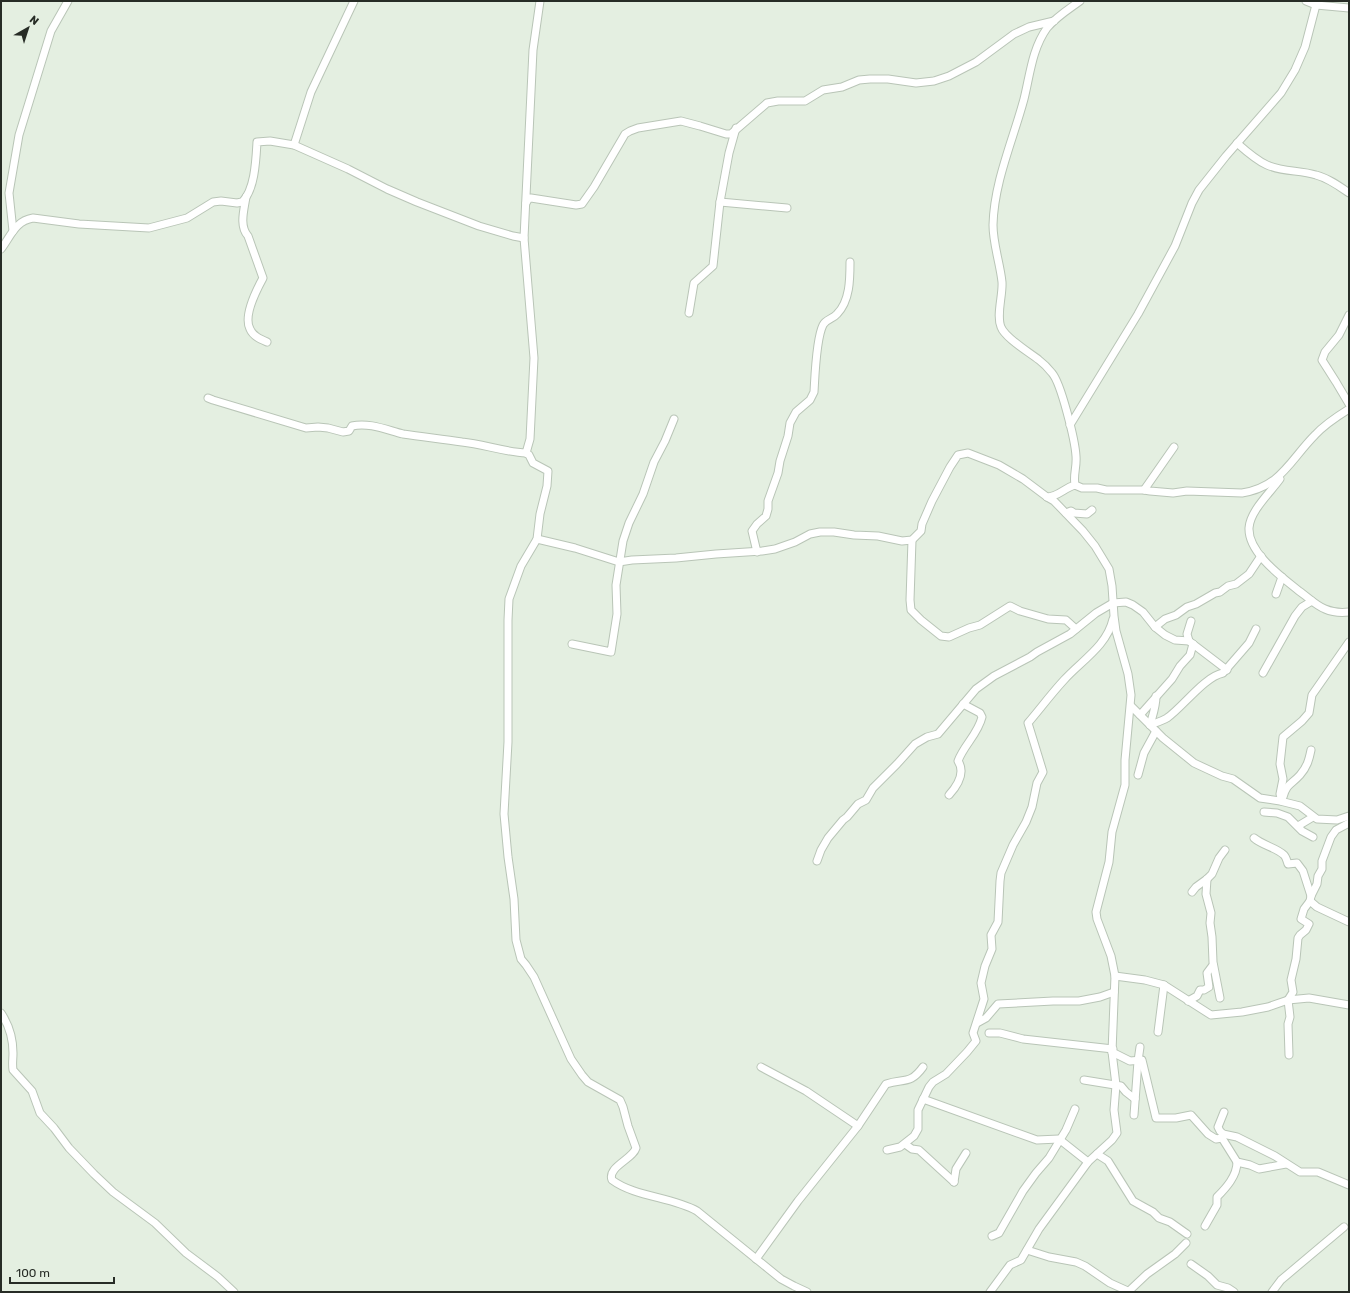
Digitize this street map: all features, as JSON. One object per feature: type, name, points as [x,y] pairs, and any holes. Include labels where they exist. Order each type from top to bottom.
[{"type":"street","points":[[13,230],[9,193],[19,135],[51,31],[68,1]]},
{"type":"street","points":[[294,145],[312,92],[354,1]]},
{"type":"street","points":[[526,453],[530,439],[534,358],[524,238],[533,50],[540,1]]},
{"type":"street","points":[[1074,485],[1073,475],[1076,468],[1076,455],[1070,425],[1056,379],[1042,363],[1010,338],[1001,327],[999,314],[1002,282],[1000,262],[994,236],[995,210],[998,193],[1007,155],[1024,99],[1035,52],[1048,28],[1054,21],[1080,1]]},
{"type":"street","points":[[1306,1],[1349,8]]},
{"type":"street","points":[[1070,425],[1138,314],[1175,246],[1192,203],[1199,190],[1237,143],[1281,93],[1295,70],[1305,47],[1317,3]]},
{"type":"street","points":[[526,203],[529,198],[531,198],[576,205],[582,204],[594,187],[625,134],[630,131],[644,127],[681,121],[726,134],[731,134],[737,126],[746,122],[767,103],[778,101],[805,101],[823,90],[842,87],[859,80],[888,79],[916,83],[934,81],[949,76],[979,59],[1014,34],[1029,27],[1054,21]]},
{"type":"street","points":[[689,312],[694,283],[713,266],[720,202],[729,153],[737,126]]},
{"type":"street","points":[[267,342],[258,338],[250,330],[248,323],[252,301],[263,278],[248,236],[244,231],[243,213],[253,179],[257,142],[270,141],[294,145],[417,202],[479,226],[524,238]]},
{"type":"street","points":[[1237,143],[1256,159],[1266,165],[1320,176],[1349,193]]},
{"type":"street","points":[[1,249],[13,230],[21,222],[33,218],[79,224],[152,228],[192,216],[213,202],[221,201],[240,203],[244,201],[247,196]]},
{"type":"street","points":[[720,202],[787,208]]},
{"type":"street","points":[[757,552],[752,531],[766,516],[768,501],[778,473],[780,461],[788,436],[790,422],[796,412],[810,400],[814,392],[819,338],[822,326],[825,321],[836,316],[846,302],[850,262]]},
{"type":"street","points":[[1349,315],[1338,336],[1325,352],[1322,360],[1349,404]]},
{"type":"street","points":[[208,398],[306,428],[328,428],[343,432],[349,431],[352,426],[355,425],[370,426],[404,434],[462,442],[516,453],[526,453],[534,463],[548,471],[547,486],[540,514],[537,539],[521,566],[509,599],[508,742],[504,814],[514,899],[518,950],[521,959],[534,977],[567,1051],[580,1072],[591,1084],[618,1098],[623,1106],[636,1148],[633,1154],[612,1172],[612,1180],[639,1192],[690,1207],[781,1279],[807,1292]]},
{"type":"street","points":[[1349,409],[1336,416],[1306,445],[1251,519],[1249,525],[1250,537],[1254,546],[1261,556],[1282,577],[1312,601],[1329,610],[1349,612]]},
{"type":"street","points":[[572,644],[611,652],[617,614],[616,584],[623,541],[629,523],[643,494],[654,462],[674,419]]},
{"type":"street","points":[[1144,490],[1174,447]]},
{"type":"street","points":[[990,1292],[1010,1265],[1021,1260],[1039,1229],[1088,1162],[1112,1140],[1117,1133],[1114,1110],[1116,1085],[1113,1050],[1115,976],[1111,956],[1097,920],[1096,912],[1109,862],[1112,832],[1125,785],[1125,760],[1131,706],[1131,685],[1116,631],[1111,578],[1105,561],[1095,546],[1054,501],[1024,480],[999,465],[968,453],[958,456],[932,501],[922,524],[921,531],[912,540],[911,610],[941,636],[949,637],[980,625],[1010,606],[1020,611],[1048,619],[1066,620],[1076,629]]},
{"type":"street","points":[[1047,497],[1053,497],[1074,485],[1082,488],[1097,488],[1106,490],[1144,490],[1173,493],[1188,491],[1242,493],[1258,489],[1274,481],[1284,473]]},
{"type":"street","points":[[1066,513],[1071,511],[1074,513],[1087,514],[1092,510]]},
{"type":"street","points":[[537,539],[575,548],[619,562],[757,552],[775,549],[795,542],[810,534],[827,532],[912,540]]},
{"type":"street","points":[[1155,627],[1165,619],[1176,615],[1187,607],[1220,592],[1228,586],[1236,584],[1249,574],[1261,556]]},
{"type":"street","points":[[1276,594],[1282,577]]},
{"type":"street","points":[[1263,673],[1295,616],[1302,607],[1312,601]]},
{"type":"street","points":[[816,860],[819,858],[821,850],[828,838],[858,804],[866,800],[873,788],[915,744],[927,737],[938,734],[976,690],[994,676],[1070,634],[1096,613],[1113,603],[1126,602],[1133,605],[1142,612],[1155,627],[1175,640],[1191,643],[1227,670]]},
{"type":"street","points":[[886,1150],[900,1147],[914,1136],[918,1129],[918,1110],[933,1082],[946,1074],[976,1041],[973,1033],[984,999],[981,983],[985,966],[992,949],[991,935],[998,922],[1001,873],[1013,845],[1026,822],[1032,807],[1037,783],[1043,772],[1028,723],[1063,681],[1099,646],[1111,630],[1114,616]]},
{"type":"street","points":[[1140,715],[1190,655],[1191,643],[1187,634],[1191,621]]},
{"type":"street","points":[[1150,725],[1167,718],[1187,698],[1216,675],[1223,674],[1249,643],[1256,629]]},
{"type":"street","points":[[1282,801],[1280,794],[1283,779],[1280,764],[1283,737],[1309,713],[1312,695],[1349,642]]},
{"type":"street","points":[[1150,725],[1152,715],[1155,711],[1156,696]]},
{"type":"street","points":[[949,795],[958,783],[962,768],[958,761],[960,755],[972,739],[982,717],[980,713],[963,704]]},
{"type":"street","points":[[1131,706],[1156,731],[1194,763],[1222,776],[1233,779],[1260,798],[1282,801],[1300,806],[1317,819],[1337,820],[1349,816]]},
{"type":"street","points":[[1138,775],[1144,752],[1156,731]]},
{"type":"street","points":[[1282,801],[1286,788],[1299,776],[1308,763],[1311,750]]},
{"type":"street","points":[[1264,812],[1288,817],[1302,831],[1313,837]]},
{"type":"street","points":[[1298,826],[1313,817]]},
{"type":"street","points":[[1289,1055],[1288,1024],[1290,1017],[1288,1000],[1294,992],[1291,980],[1296,959],[1298,938],[1306,930],[1309,924],[1301,919],[1302,915],[1317,884],[1318,876],[1322,869],[1322,860],[1331,837],[1336,830],[1349,823]]},
{"type":"street","points":[[1254,838],[1261,844],[1268,846],[1284,855],[1288,864],[1297,863],[1304,876],[1310,899],[1317,907],[1349,922]]},
{"type":"street","points":[[1192,892],[1200,883],[1212,874],[1219,858],[1226,850]]},
{"type":"street","points":[[1207,879],[1206,894],[1211,913],[1210,923],[1213,965],[1220,998]]},
{"type":"street","points":[[1188,1001],[1198,996],[1200,990],[1204,990],[1209,987],[1207,973],[1213,965]]},
{"type":"street","points":[[1115,976],[1145,980],[1164,985],[1211,1015],[1242,1012],[1268,1007],[1288,1000],[1309,998],[1349,1005]]},
{"type":"street","points":[[1158,1032],[1164,985]]},
{"type":"street","points":[[977,1023],[986,1018],[998,1004],[1079,1001],[1100,997],[1114,992]]},
{"type":"street","points":[[1,1013],[7,1023],[12,1038],[12,1070],[32,1091],[40,1113],[54,1128],[69,1148],[114,1192],[155,1223],[186,1253],[234,1292]]},
{"type":"street","points":[[989,1033],[1000,1033],[1023,1039],[1113,1050],[1130,1062],[1142,1060],[1156,1118],[1176,1118],[1190,1115],[1208,1134],[1216,1139],[1222,1136],[1237,1137],[1275,1156],[1300,1172],[1318,1172],[1349,1185]]},
{"type":"street","points":[[1134,1115],[1140,1047]]},
{"type":"street","points":[[761,1067],[806,1091],[858,1126]]},
{"type":"street","points":[[756,1259],[798,1201],[858,1126],[886,1084],[909,1080],[916,1076],[923,1067]]},
{"type":"street","points":[[1084,1080],[1121,1086],[1126,1092],[1135,1098]]},
{"type":"street","points":[[923,1099],[1037,1140],[1059,1139],[1088,1162]]},
{"type":"street","points":[[992,1236],[999,1232],[1005,1224],[1023,1191],[1049,1158],[1059,1139],[1066,1130],[1075,1109]]},
{"type":"street","points":[[1205,1226],[1217,1205],[1217,1198],[1226,1188],[1237,1168],[1236,1162],[1218,1126],[1224,1112]]},
{"type":"street","points":[[905,1144],[912,1149],[919,1150],[954,1182],[956,1169],[966,1153]]},
{"type":"street","points":[[1097,1154],[1108,1161],[1133,1201],[1153,1212],[1159,1218],[1180,1227],[1187,1234]]},
{"type":"street","points":[[1236,1162],[1250,1164],[1259,1169],[1286,1164]]},
{"type":"street","points":[[1272,1292],[1281,1280],[1344,1227]]},
{"type":"street","points":[[1027,1250],[1085,1266],[1110,1283],[1129,1292],[1147,1274],[1175,1254],[1186,1243]]},
{"type":"street","points":[[1191,1264],[1208,1276],[1217,1285],[1228,1288],[1234,1292]]}]
